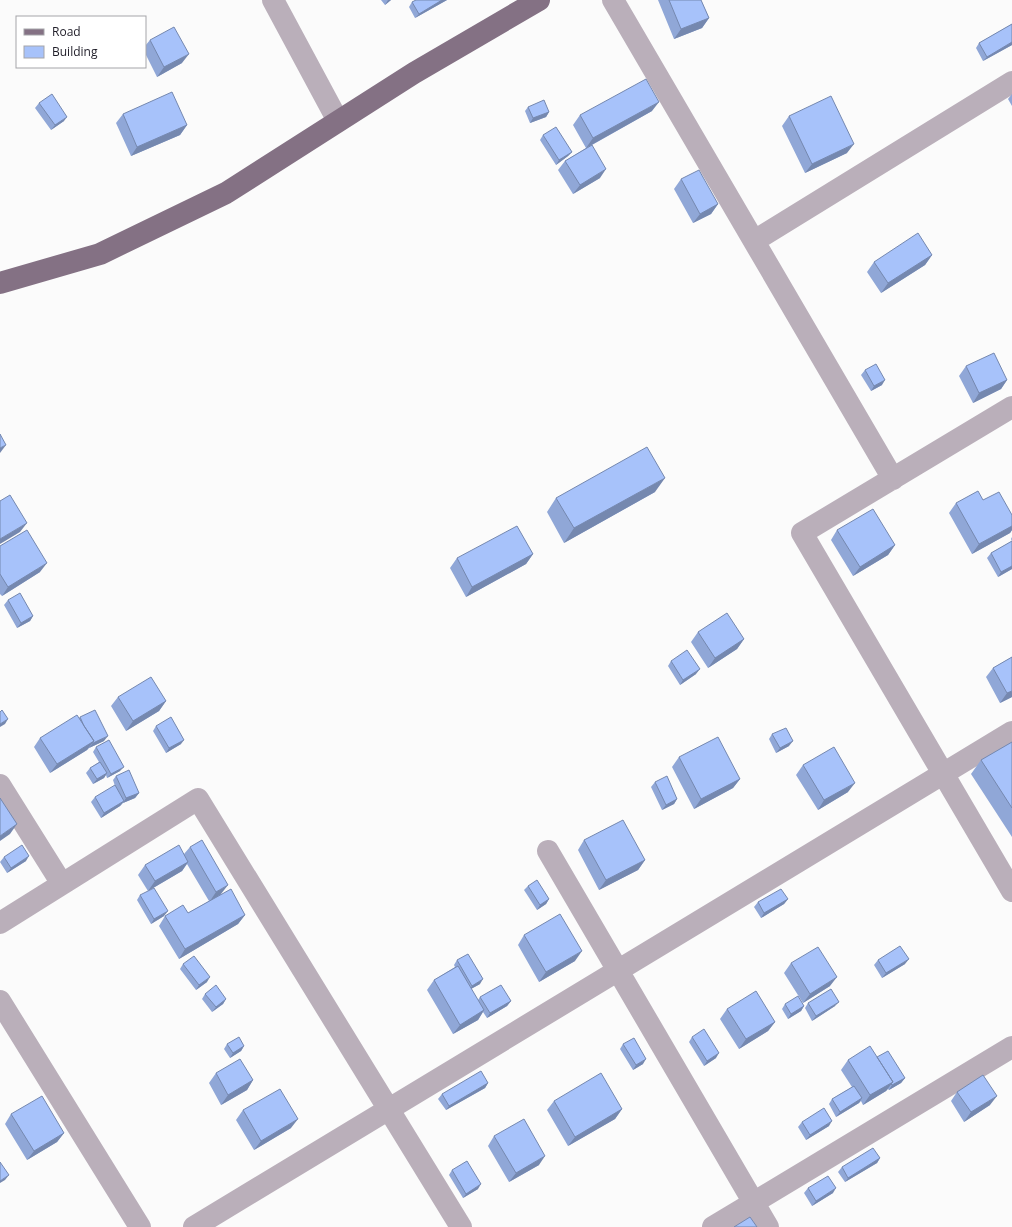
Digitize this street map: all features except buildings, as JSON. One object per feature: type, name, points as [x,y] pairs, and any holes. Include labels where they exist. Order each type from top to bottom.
[{"type":"main road","points":[[0,284],[100,254],[226,193],[414,73],[539,0]]},
{"type":"street","points":[[273,0],[338,121]]},
{"type":"street","points":[[613,0],[893,479]]},
{"type":"street","points":[[754,242],[1012,82]]},
{"type":"street","points":[[1012,407],[802,534],[1012,891]]},
{"type":"street","points":[[194,1227],[1012,732]]},
{"type":"street","points":[[0,785],[62,884]]},
{"type":"street","points":[[0,923],[198,799],[461,1227]]},
{"type":"street","points":[[548,851],[768,1227]]},
{"type":"street","points":[[0,1001],[140,1227]]},
{"type":"street","points":[[713,1227],[1012,1048]]}]
